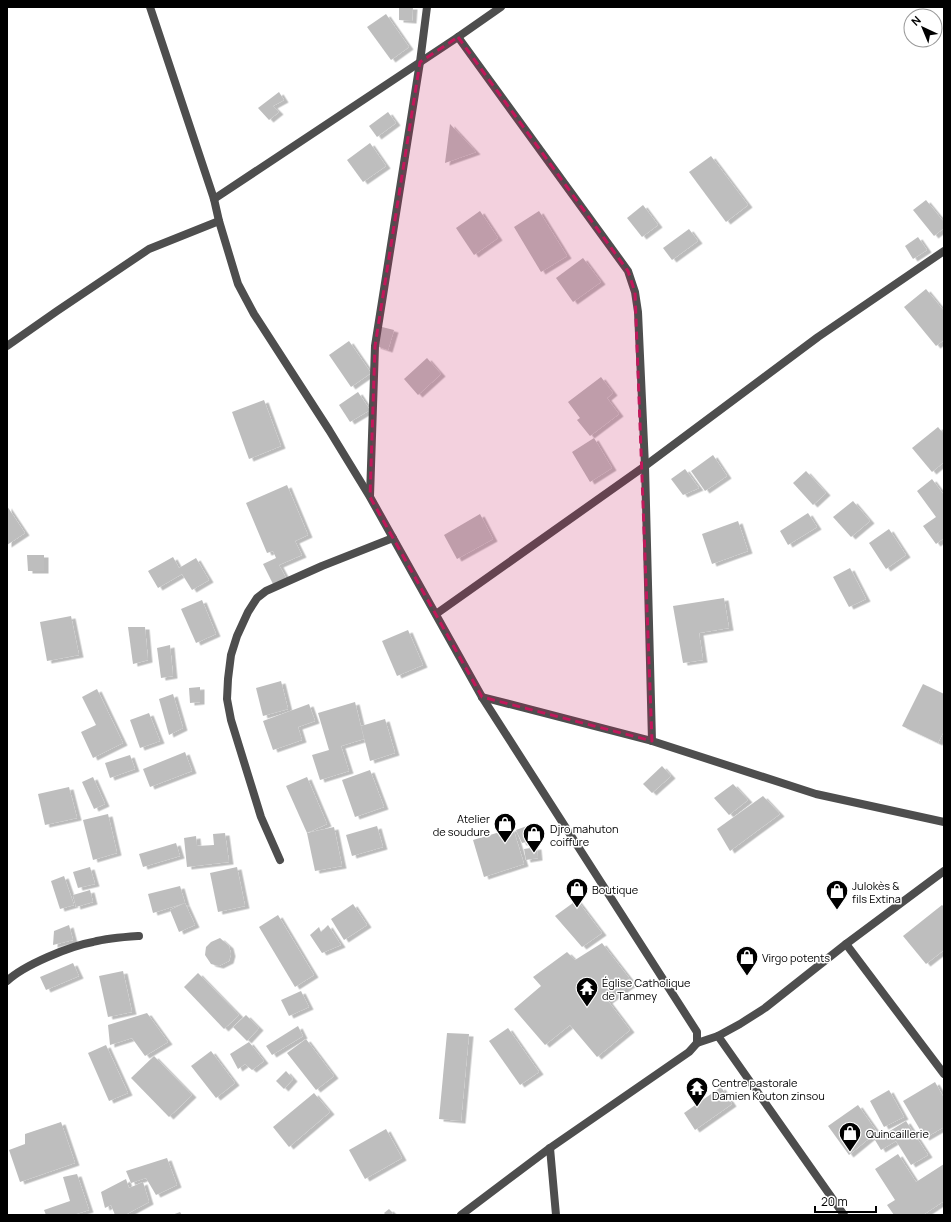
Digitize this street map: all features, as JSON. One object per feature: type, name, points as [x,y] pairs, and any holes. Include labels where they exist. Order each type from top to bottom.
[{"type":"street","points":[[150,7],[214,199],[238,284],[254,314],[329,430],[370,497],[482,697],[697,1032],[697,1043]]},
{"type":"street","points":[[370,497],[375,346],[420,62],[427,7]]},
{"type":"street","points":[[214,199],[501,7]]},
{"type":"street","points":[[458,37],[628,271],[635,292],[638,312],[645,466],[652,741]]},
{"type":"street","points":[[7,346],[149,249],[219,221]]},
{"type":"street","points":[[436,614],[645,466],[818,337],[944,251]]},
{"type":"street","points":[[280,860],[261,817],[231,720],[227,699],[228,679],[231,654],[237,636],[248,612],[258,598],[266,591],[315,569],[393,538]]},
{"type":"street","points":[[482,697],[652,741],[816,794],[944,822]]},
{"type":"street","points":[[461,1215],[550,1148],[689,1052],[697,1043],[718,1036],[765,1008],[846,944],[944,871]]},
{"type":"street","points":[[7,981],[28,966],[70,948],[92,942],[139,936]]},
{"type":"street","points":[[846,944],[944,1074]]},
{"type":"street","points":[[718,1036],[844,1215]]},
{"type":"street","points":[[550,1148],[556,1215]]},
{"type":"highlighted area","points":[[458,37],[628,271],[635,292],[652,741],[482,697],[370,497],[375,346],[420,62]]},
{"type":"building","points":[[399,7],[413,7],[412,21],[399,20]]},
{"type":"building","points":[[386,14],[409,47],[391,60],[367,27]]},
{"type":"building","points":[[279,92],[284,100],[273,106],[279,112],[269,120],[258,108]]},
{"type":"building","points":[[388,112],[396,123],[377,137],[369,126]]},
{"type":"building","points":[[450,124],[476,152],[445,163]]},
{"type":"building","points":[[370,143],[386,166],[363,182],[347,160]]},
{"type":"building","points":[[711,156],[748,205],[726,222],[689,172]]},
{"type":"building","points":[[926,200],[944,222],[944,228],[934,236],[913,210]]},
{"type":"building","points":[[643,205],[658,225],[642,237],[627,218]]},
{"type":"building","points":[[480,211],[498,238],[474,255],[456,228]]},
{"type":"building","points":[[539,211],[567,256],[541,272],[514,227]]},
{"type":"building","points":[[689,229],[698,241],[672,260],[663,248]]},
{"type":"building","points":[[918,237],[927,250],[913,259],[905,246]]},
{"type":"building","points":[[583,258],[601,282],[573,302],[556,278]]},
{"type":"building","points":[[926,289],[944,311],[944,340],[936,346],[904,307]]},
{"type":"building","points":[[382,327],[394,330],[388,350],[376,346]]},
{"type":"building","points":[[349,341],[371,373],[351,387],[329,355]]},
{"type":"building","points":[[427,358],[441,374],[418,395],[404,379]]},
{"type":"building","points":[[601,377],[613,393],[607,398],[619,414],[590,436],[577,420],[580,418],[568,402]]},
{"type":"building","points":[[358,392],[370,410],[350,422],[339,405]]},
{"type":"building","points":[[264,400],[281,446],[249,459],[232,412]]},
{"type":"building","points":[[938,427],[944,434],[944,462],[932,472],[912,448]]},
{"type":"building","points":[[594,438],[612,468],[590,482],[572,452]]},
{"type":"building","points":[[713,455],[727,476],[705,491],[691,471]]},
{"type":"building","points":[[685,469],[699,488],[683,495],[671,479]]},
{"type":"building","points":[[806,471],[826,493],[813,505],[793,483]]},
{"type":"building","points":[[932,479],[944,495],[944,538],[936,544],[923,526],[936,517],[917,491]]},
{"type":"building","points":[[287,485],[308,535],[295,541],[302,555],[279,565],[286,578],[273,584],[263,564],[276,558],[273,551],[267,553],[246,503]]},
{"type":"building","points":[[853,501],[870,521],[851,537],[833,517]]},
{"type":"building","points":[[7,506],[25,533],[7,545]]},
{"type":"building","points":[[808,513],[817,527],[788,545],[780,531]]},
{"type":"building","points":[[480,514],[493,539],[457,559],[444,535]]},
{"type":"building","points":[[738,521],[748,551],[712,564],[702,534]]},
{"type":"building","points":[[889,529],[906,555],[886,569],[869,543]]},
{"type":"building","points":[[27,555],[44,555],[44,571],[28,571]]},
{"type":"building","points":[[173,557],[179,568],[196,558],[209,580],[192,590],[182,574],[158,588],[148,571]]},
{"type":"building","points":[[850,568],[866,599],[849,607],[833,577]]},
{"type":"building","points":[[724,598],[729,628],[699,633],[703,660],[683,663],[673,606]]},
{"type":"building","points":[[202,600],[216,634],[196,643],[181,609]]},
{"type":"building","points":[[71,616],[79,655],[47,661],[40,622]]},
{"type":"building","points":[[128,627],[145,627],[148,660],[133,664]]},
{"type":"building","points":[[408,630],[423,665],[397,676],[382,641]]},
{"type":"building","points":[[170,645],[173,676],[161,678],[157,648]]},
{"type":"building","points":[[281,681],[288,709],[263,716],[256,688]]},
{"type":"building","points":[[923,684],[944,694],[944,731],[938,743],[902,726]]},
{"type":"building","points":[[200,687],[200,702],[190,703],[189,688]]},
{"type":"building","points":[[97,689],[123,743],[93,758],[81,732],[96,725],[82,697]]},
{"type":"building","points":[[173,694],[183,728],[169,735],[159,699]]},
{"type":"building","points":[[355,702],[364,739],[341,746],[349,771],[320,780],[312,755],[329,750],[318,713]]},
{"type":"building","points":[[309,704],[315,721],[298,727],[302,740],[273,750],[263,721]]},
{"type":"building","points":[[149,713],[160,741],[140,748],[130,720]]},
{"type":"building","points":[[385,719],[395,753],[370,761],[361,726]]},
{"type":"building","points":[[185,752],[192,771],[150,787],[143,769]]},
{"type":"building","points":[[130,755],[135,769],[110,778],[105,763]]},
{"type":"building","points":[[662,766],[671,776],[652,793],[643,784]]},
{"type":"building","points":[[370,770],[384,807],[355,817],[342,780]]},
{"type":"building","points":[[93,777],[105,804],[94,809],[82,782]]},
{"type":"building","points":[[307,777],[327,824],[307,833],[286,786]]},
{"type":"building","points":[[733,784],[748,800],[729,815],[714,798]]},
{"type":"building","points":[[69,787],[77,818],[45,825],[38,794]]},
{"type":"building","points":[[763,796],[780,814],[730,851],[717,829]]},
{"type":"building","points":[[108,814],[117,853],[93,860],[83,820]]},
{"type":"building","points":[[377,826],[383,847],[352,856],[346,835]]},
{"type":"building","points":[[527,826],[530,841],[522,843],[516,830]]},
{"type":"building","points":[[334,827],[342,866],[315,871],[307,833]]},
{"type":"building","points":[[513,828],[524,864],[484,877],[473,840]]},
{"type":"building","points":[[225,833],[229,862],[187,867],[184,838],[196,836],[197,846],[214,845],[213,834]]},
{"type":"building","points":[[176,843],[180,856],[143,867],[139,854]]},
{"type":"building","points":[[537,847],[538,858],[526,860],[524,849]]},
{"type":"building","points":[[90,867],[95,884],[78,888],[73,872]]},
{"type":"building","points":[[237,867],[245,906],[218,912],[210,873]]},
{"type":"building","points":[[64,876],[74,905],[60,909],[51,881]]},
{"type":"building","points":[[180,886],[185,903],[153,913],[148,894]]},
{"type":"building","points":[[90,890],[93,902],[76,907],[73,895]]},
{"type":"building","points":[[577,900],[602,933],[582,947],[555,916]]},
{"type":"building","points":[[185,903],[195,925],[179,932],[170,910]]},
{"type":"building","points":[[353,904],[367,925],[344,940],[331,919]]},
{"type":"building","points":[[942,905],[944,907],[944,950],[926,964],[903,936]]},
{"type":"building","points":[[278,915],[314,975],[295,987],[259,927]]},
{"type":"building","points":[[69,925],[73,940],[53,945],[54,931]]},
{"type":"building","points":[[328,925],[341,945],[322,953],[310,935],[319,927],[321,932]]},
{"type":"building","points":[[220,938],[229,946],[231,954],[229,961],[219,966],[211,964],[205,955],[206,947],[211,942]]},
{"type":"building","points":[[602,943],[633,983],[608,1001],[630,1030],[597,1057],[570,1025],[545,1045],[514,1009],[541,986],[533,977],[567,952],[575,960]]},
{"type":"building","points":[[73,963],[79,976],[46,990],[40,977]]},
{"type":"building","points":[[123,971],[132,1012],[108,1017],[99,976]]},
{"type":"building","points":[[198,973],[239,1015],[224,1029],[184,987]]},
{"type":"building","points":[[301,991],[309,1007],[289,1016],[281,1000]]},
{"type":"building","points":[[147,1013],[168,1042],[145,1056],[132,1038],[110,1045],[108,1025]]},
{"type":"building","points":[[246,1015],[259,1028],[247,1041],[233,1027]]},
{"type":"building","points":[[298,1026],[303,1036],[272,1055],[266,1046]]},
{"type":"building","points":[[508,1028],[539,1072],[520,1085],[489,1041]]},
{"type":"building","points":[[447,1033],[469,1034],[461,1121],[439,1119]]},
{"type":"building","points":[[306,1039],[334,1076],[316,1090],[287,1053]]},
{"type":"building","points":[[249,1042],[264,1061],[252,1070],[245,1064],[238,1069],[230,1054]]},
{"type":"building","points":[[106,1045],[128,1093],[109,1101],[88,1053]]},
{"type":"building","points":[[211,1051],[235,1083],[216,1098],[191,1066]]},
{"type":"building","points":[[154,1056],[192,1095],[169,1117],[131,1078]]},
{"type":"building","points":[[286,1071],[293,1079],[284,1089],[276,1081]]},
{"type":"building","points":[[935,1082],[944,1098],[944,1127],[925,1138],[903,1101]]},
{"type":"building","points":[[721,1087],[732,1104],[695,1130],[684,1113]]},
{"type":"building","points":[[889,1090],[904,1117],[884,1127],[870,1101]]},
{"type":"building","points":[[314,1093],[330,1112],[289,1147],[273,1127]]},
{"type":"building","points":[[858,1105],[877,1132],[849,1155],[828,1126]]},
{"type":"building","points":[[906,1121],[928,1155],[911,1165],[896,1141],[881,1150],[875,1140]]},
{"type":"building","points":[[61,1122],[75,1163],[20,1182],[9,1150],[25,1144],[25,1134]]},
{"type":"building","points":[[386,1129],[402,1158],[365,1179],[349,1150]]},
{"type":"building","points":[[898,1154],[916,1182],[944,1164],[944,1201],[923,1215],[894,1215],[887,1205],[895,1200],[875,1169]]},
{"type":"building","points":[[167,1158],[177,1185],[156,1195],[146,1178],[131,1183],[126,1171]]},
{"type":"building","points":[[77,1174],[89,1210],[73,1215],[46,1215],[44,1210],[70,1201],[63,1177]]},
{"type":"building","points":[[126,1179],[129,1188],[143,1182],[149,1202],[125,1215],[115,1215],[111,1205],[105,1208],[101,1192]]},
{"type":"building","points":[[389,1209],[393,1213],[386,1215],[384,1213]]},
{"type":"building","points":[[180,1212],[182,1215],[172,1215]]},
{"type":"place","name":"Atelier de soudure","points":[[505,844]]},
{"type":"place","name":"Djro mahuton coiffure","points":[[534,854]]},
{"type":"place","name":"Boutique","points":[[577,908]]},
{"type":"place","name":"Julokès & fils Extina","points":[[837,910]]},
{"type":"place","name":"Virgo potents","points":[[747,976]]},
{"type":"place","name":"Église Catholique de Tanmey","points":[[587,1008]]},
{"type":"place","name":"Centre pastorale Damien Kouton zinsou","points":[[697,1108]]},
{"type":"place","name":"Quincaillerie","points":[[850,1152]]}]
